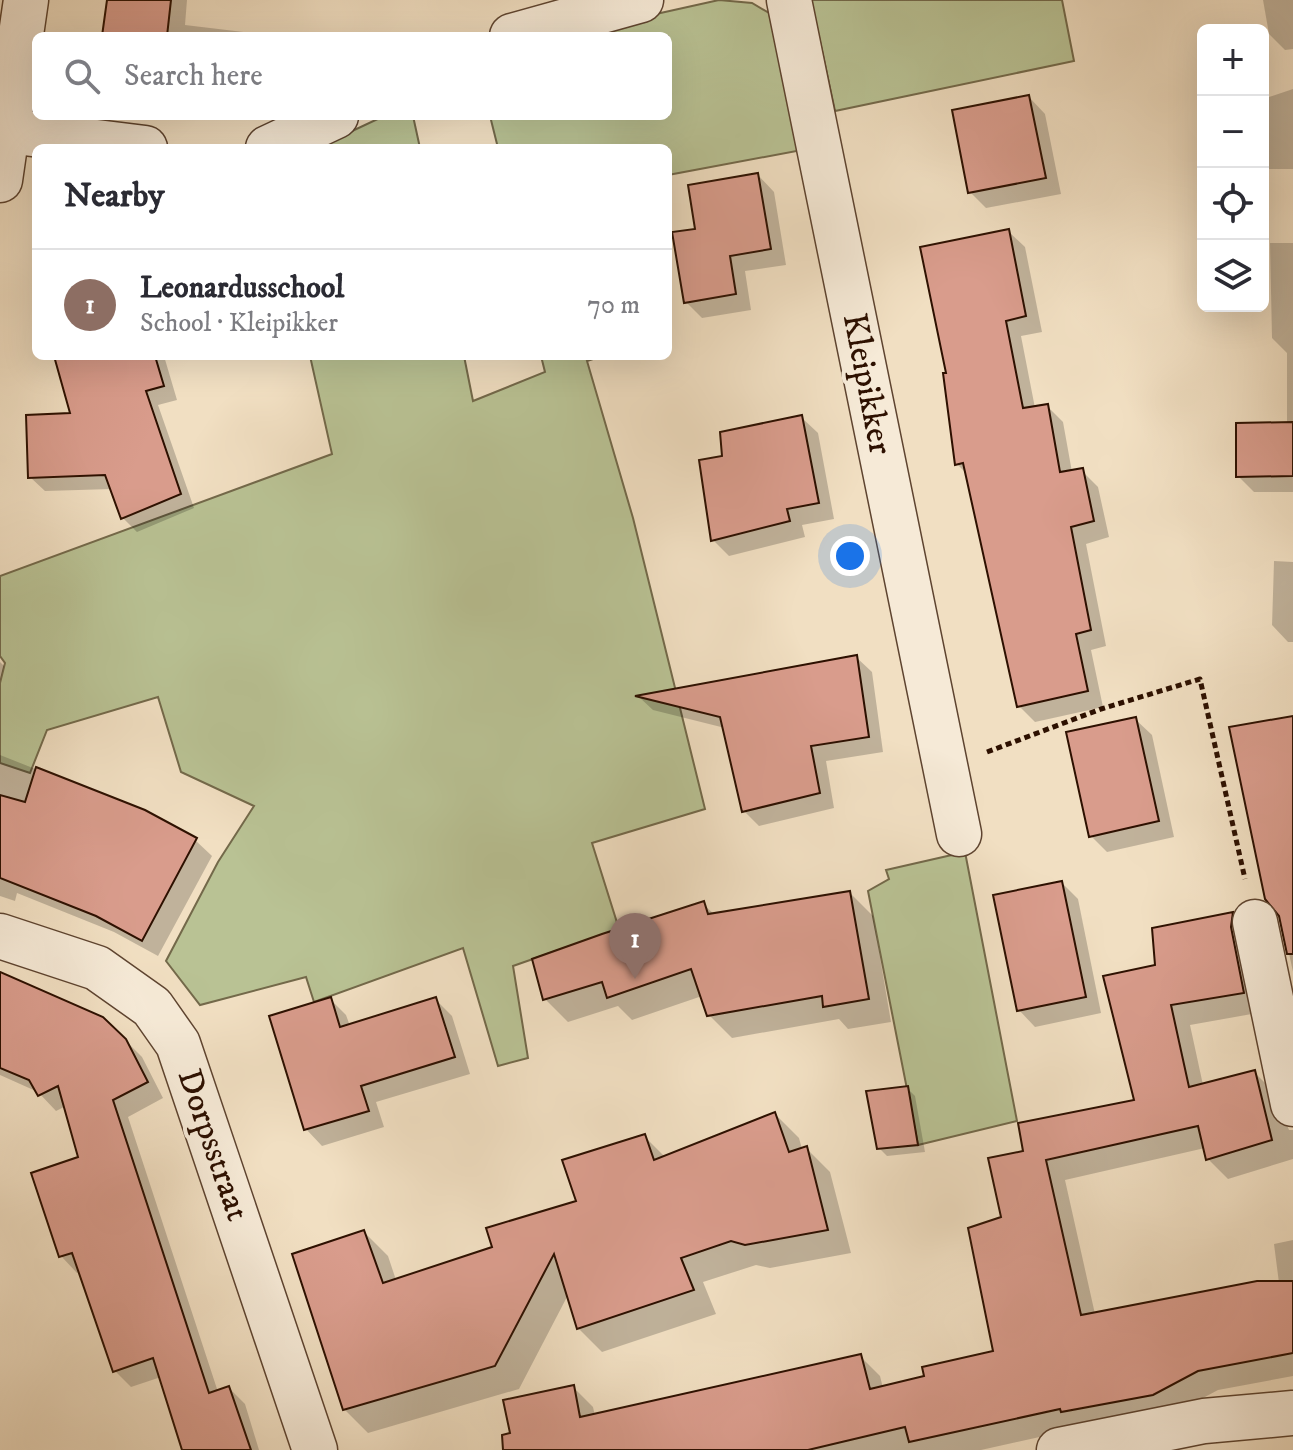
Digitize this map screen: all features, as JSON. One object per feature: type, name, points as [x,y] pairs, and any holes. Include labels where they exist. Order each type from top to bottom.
[{"type":"street","points":[[0,180],[26,0]]},
{"type":"street","points":[[526,32],[641,0]]},
{"type":"street","name":"Kleipikker","points":[[789,0],[959,834]]},
{"type":"street","points":[[276,144],[328,120]]},
{"type":"street","points":[[8,131],[113,144]]},
{"type":"street","points":[[1255,922],[1293,1104]]},
{"type":"street","name":"Dorpsstraat","points":[[0,936],[97,968],[152,1007],[178,1044],[315,1450]]},
{"type":"street","points":[[1059,1450],[1204,1421],[1293,1413]]},
{"type":"path","points":[[945,768],[1101,709],[1200,679],[1255,922]]},
{"type":"green space","points":[[719,0],[752,3],[769,13],[802,150],[672,174],[672,144],[497,144],[491,120],[672,120],[672,32],[575,32]]},
{"type":"green space","points":[[811,0],[1062,0],[1074,61],[835,111]]},
{"type":"green space","points":[[376,120],[414,120],[419,144],[324,144]]},
{"type":"green space","points":[[311,360],[465,360],[473,401],[545,372],[542,360],[590,360],[587,361],[633,518],[705,809],[592,843],[619,929],[513,966],[528,1058],[498,1066],[463,948],[314,1002],[306,977],[200,1005],[166,961],[218,862],[254,806],[181,772],[158,697],[47,730],[30,773],[0,763],[0,683],[5,663],[0,656],[0,576],[332,454]]},
{"type":"green space","points":[[965,852],[1017,1121],[918,1145],[868,891],[889,879],[886,870]]},
{"type":"building","points":[[107,0],[171,0],[167,32],[103,32]]},
{"type":"building","points":[[1029,95],[1046,178],[968,193],[952,110]]},
{"type":"building","points":[[758,173],[771,249],[730,256],[736,294],[684,303],[672,232],[695,229],[688,185]]},
{"type":"building","points":[[1009,229],[1026,316],[1006,321],[1023,408],[1048,404],[1060,472],[1083,468],[1094,521],[1071,527],[1091,630],[1076,634],[1088,691],[1017,707],[963,463],[955,465],[943,373],[946,373],[920,247]]},
{"type":"building","points":[[55,360],[156,360],[164,386],[146,391],[181,494],[121,519],[105,475],[28,478],[26,415],[70,413]]},
{"type":"building","points":[[802,415],[819,503],[787,509],[790,521],[711,541],[699,460],[722,456],[720,432]]},
{"type":"building","points":[[1293,422],[1293,476],[1236,477],[1236,423]]},
{"type":"building","points":[[857,655],[869,737],[811,746],[820,793],[742,812],[720,717],[635,696]]},
{"type":"building","points":[[1293,716],[1293,954],[1287,954],[1279,916],[1265,899],[1229,727]]},
{"type":"building","points":[[1136,717],[1159,821],[1089,837],[1066,732]]},
{"type":"building","points":[[36,767],[145,810],[197,838],[142,941],[96,916],[0,878],[0,795],[25,802]]},
{"type":"building","points":[[1062,881],[1086,997],[1017,1011],[993,895]]},
{"type":"building","points":[[850,891],[869,999],[823,1007],[822,996],[707,1016],[691,969],[607,998],[602,982],[543,1000],[532,959],[602,934],[704,901],[708,914]]},
{"type":"building","points":[[1233,912],[1231,927],[1244,993],[1171,1005],[1189,1087],[1255,1070],[1272,1140],[1206,1160],[1198,1126],[1046,1160],[1081,1315],[1257,1281],[1293,1281],[1293,1353],[1198,1371],[1153,1395],[1061,1412],[1060,1409],[909,1442],[905,1427],[808,1450],[503,1450],[502,1435],[510,1433],[503,1400],[574,1385],[580,1417],[861,1354],[870,1389],[924,1376],[922,1367],[993,1351],[968,1228],[1001,1217],[988,1158],[1023,1151],[1018,1123],[1134,1100],[1103,976],[1155,965],[1152,928]]},
{"type":"building","points":[[0,972],[103,1017],[126,1039],[148,1082],[113,1100],[209,1393],[229,1386],[251,1450],[182,1450],[153,1358],[113,1372],[72,1253],[59,1257],[31,1173],[78,1157],[58,1086],[38,1096],[29,1080],[0,1068]]},
{"type":"building","points":[[331,997],[340,1027],[436,997],[455,1057],[361,1086],[369,1111],[304,1130],[269,1016]]},
{"type":"building","points":[[908,1086],[918,1145],[877,1149],[866,1091]]},
{"type":"building","points":[[775,1112],[789,1152],[807,1146],[828,1230],[745,1245],[731,1241],[681,1258],[694,1290],[577,1329],[554,1254],[495,1366],[343,1410],[292,1254],[364,1230],[383,1283],[492,1247],[486,1228],[576,1201],[562,1160],[645,1134],[654,1160]]},
{"type":"place","name":"Leonardusschool","points":[[635,979]]}]
